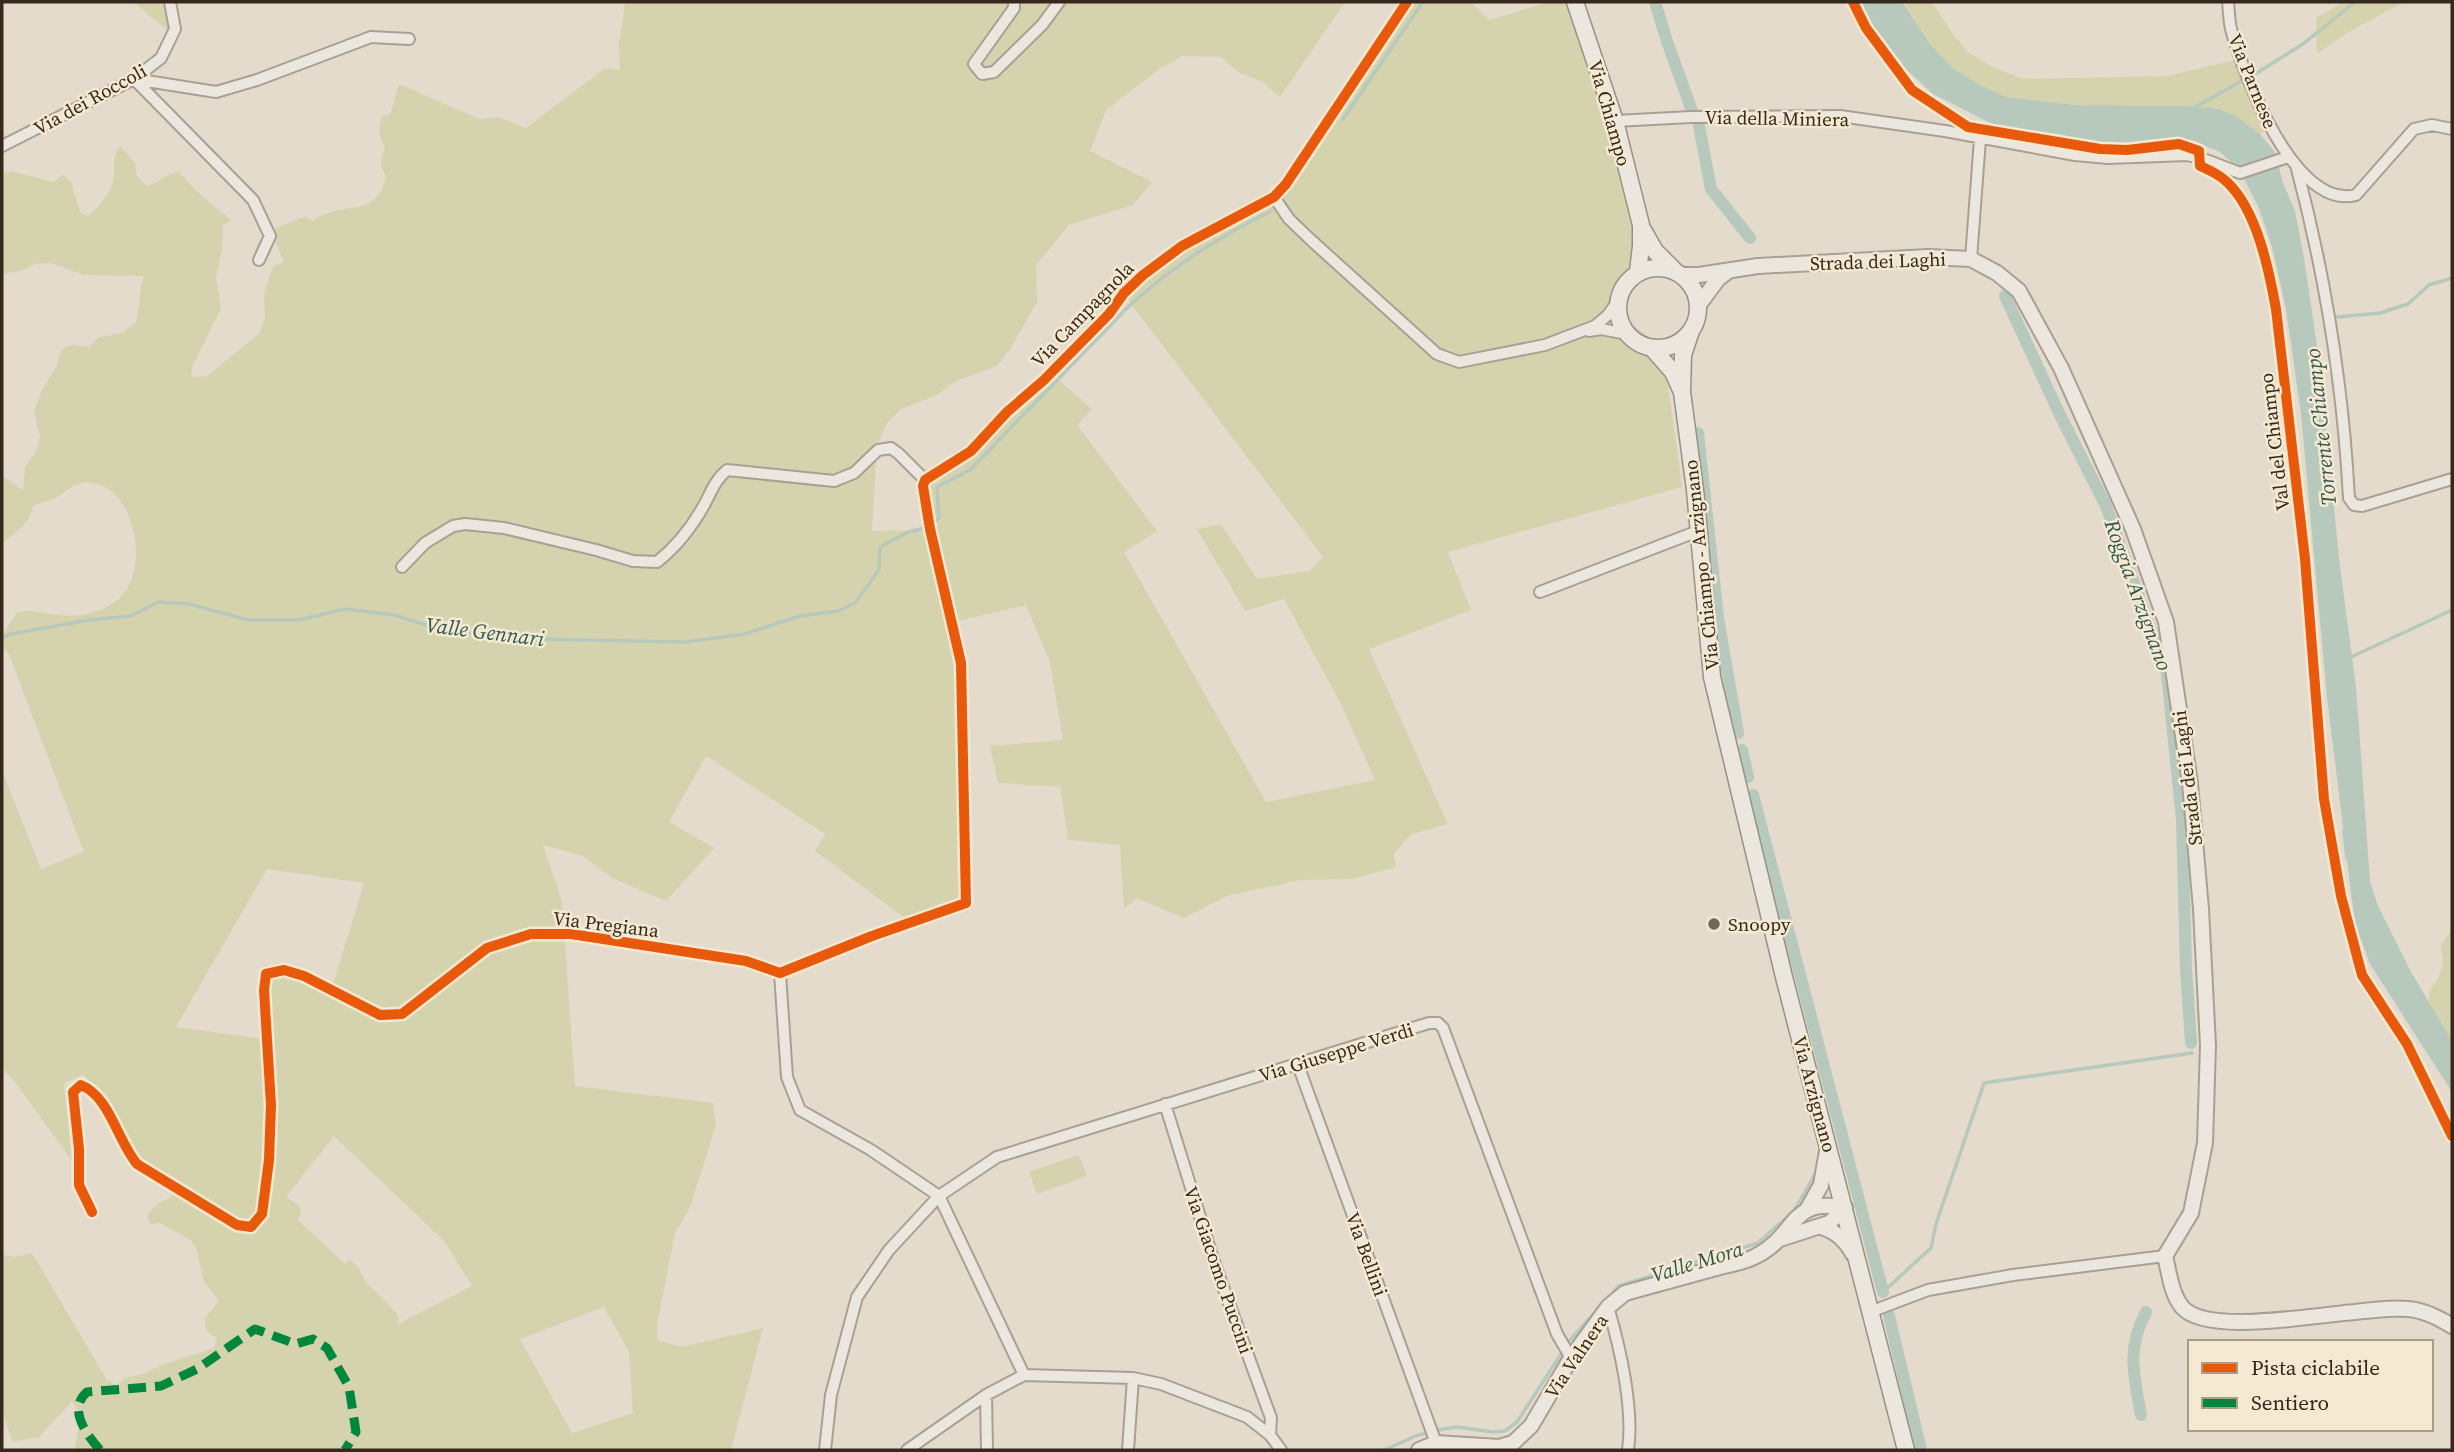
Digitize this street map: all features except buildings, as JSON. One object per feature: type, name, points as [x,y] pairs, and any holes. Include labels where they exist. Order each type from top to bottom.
[{"type":"main road","name":"Via Chiampo","points":[[1575,2],[1615,121],[1640,225]]},
{"type":"main road","points":[[1638,272],[1640,225]]},
{"type":"main road","points":[[1640,225],[1655,251],[1678,273],[1692,287],[1698,306],[1697,319],[1691,331],[1674,345],[1652,348],[1638,344],[1627,334],[1620,322],[1618,302],[1627,281],[1638,272],[1649,268],[1662,268],[1678,273]]},
{"type":"main road","name":"Via Chiampo - Arzignano","points":[[1691,331],[1683,355],[1682,392],[1712,677],[1726,737]]},
{"type":"main road","points":[[1652,348],[1673,372],[1682,392]]},
{"type":"main road","name":"Via Arzignano","points":[[1726,737],[1784,978],[1906,1450]]},
{"type":"street","name":"Via dei Roccoli","points":[[2,146],[134,79],[161,58],[175,29],[170,2]]},
{"type":"street","points":[[1014,2],[1014,8],[974,64],[982,74],[994,72],[1042,25],[1059,2]]},
{"type":"street","name":"Via Campagnola","points":[[925,480],[971,452],[1007,412],[1044,380],[1109,314],[1124,293],[1143,275],[1182,246],[1275,197],[1406,2]]},
{"type":"street","name":"Via Parnese","points":[[2228,2],[2231,27],[2264,118],[2292,161],[2318,186],[2343,198],[2356,195],[2414,129],[2432,125],[2452,129]]},
{"type":"street","points":[[134,79],[216,92],[257,80],[371,37],[409,39]]},
{"type":"street","points":[[134,79],[253,200],[270,236],[259,260]]},
{"type":"street","name":"Via della Miniera","points":[[1615,121],[1691,117],[1840,116],[2108,158],[2187,155],[2239,173],[2292,161]]},
{"type":"street","points":[[1971,259],[1980,139]]},
{"type":"street","points":[[2292,161],[2316,240],[2333,346],[2349,498],[2354,505],[2362,506],[2452,479]]},
{"type":"street","points":[[1275,197],[1289,219],[1312,241],[1437,354],[1447,359],[1460,362],[1545,345],[1595,326],[1618,302]]},
{"type":"street","name":"Strada dei Laghi","points":[[1678,273],[1699,275],[1758,266],[1928,257],[1971,259],[1997,273],[2018,291],[2061,368],[2133,529],[2166,622],[2190,783],[2201,909],[2208,1045],[2205,1143],[2191,1213],[2165,1256]]},
{"type":"street","points":[[1698,306],[1718,279],[1731,270]]},
{"type":"street","points":[[1576,333],[1601,329],[1627,334]]},
{"type":"street","points":[[402,568],[425,543],[453,526],[465,524],[504,528],[633,561],[657,562],[673,550],[704,506],[716,479],[727,470],[834,481],[854,473],[878,450],[891,448],[925,480],[923,486],[930,529],[961,663],[966,903],[872,936],[780,973],[787,1077],[800,1110],[871,1150],[939,1196],[1024,1375]]},
{"type":"street","points":[[1540,592],[1698,531]]},
{"type":"street","name":"Via Pregiana","points":[[92,1212],[79,1185],[79,1149],[73,1092],[80,1085],[93,1090],[106,1109],[125,1150],[137,1164],[237,1225],[251,1227],[262,1214],[269,1160],[271,1105],[264,990],[266,974],[284,970],[304,976],[380,1016],[402,1014],[487,948],[531,934],[571,934],[746,961],[780,973]]},
{"type":"street","name":"Via Giuseppe Verdi","points":[[825,1450],[831,1395],[857,1297],[889,1250],[939,1196],[998,1157],[1429,1023],[1438,1023],[1443,1028],[1557,1334],[1571,1358]]},
{"type":"street","name":"Via Bellini","points":[[1298,1065],[1436,1443]]},
{"type":"street","name":"Via Giacomo Puccini","points":[[1165,1104],[1215,1265],[1271,1418],[1270,1435]]},
{"type":"street","name":"Via Valnera","points":[[1419,1450],[1436,1443],[1499,1447],[1513,1443],[1531,1426],[1571,1358],[1608,1307],[1625,1293],[1756,1257],[1780,1239],[1792,1223],[1807,1210],[1821,1185],[1828,1142]]},
{"type":"street","points":[[1807,1210],[1822,1204],[1845,1208]]},
{"type":"street","name":"Via Valnera","points":[[1780,1239],[1821,1227],[1845,1208]]},
{"type":"street","points":[[1821,1227],[1830,1229],[1840,1237],[1858,1262]]},
{"type":"street","points":[[1870,1312],[1928,1290],[2013,1275],[2165,1256],[2170,1278],[2183,1307],[2193,1314],[2223,1322],[2247,1323],[2378,1309],[2409,1309],[2435,1316],[2452,1326]]},
{"type":"street","points":[[1608,1307],[1617,1337],[1631,1432],[1629,1450]]},
{"type":"street","points":[[907,1450],[986,1395],[1024,1375],[1133,1378],[1161,1384],[1247,1417],[1270,1435],[1281,1450]]},
{"type":"street","points":[[1128,1450],[1133,1378]]},
{"type":"street","points":[[986,1395],[987,1450]]},
{"type":"shaded area","points":[[133,2],[163,2],[167,9],[171,33]]},
{"type":"shaded area","points":[[625,2],[1345,2],[1280,97],[1263,82],[1240,73],[1220,57],[1182,56],[1158,70],[1106,110],[1090,151],[1152,182],[1133,205],[1069,225],[1036,265],[1037,302],[1011,348],[997,366],[956,381],[935,396],[901,409],[887,423],[877,445],[872,531],[932,530],[926,496],[930,482],[974,455],[1018,408],[1056,378],[1092,409],[1077,425],[1157,531],[1124,552],[1266,802],[1375,780],[1341,704],[1284,599],[1245,611],[1197,529],[1221,524],[1257,579],[1310,571],[1323,557],[1126,297],[1169,261],[1289,186],[1348,103],[1413,2],[1471,2],[1489,20],[1549,2],[1567,2],[1606,116],[1633,216],[1638,260],[1624,300],[1633,325],[1657,344],[1665,363],[1682,487],[1448,552],[1471,610],[1369,649],[1448,824],[1412,834],[1394,853],[1396,867],[1351,879],[1301,880],[1227,896],[1184,918],[1137,898],[1124,909],[1120,845],[1068,840],[1060,787],[998,783],[990,746],[1063,740],[1050,662],[1026,605],[959,621],[964,677],[961,898],[909,921],[815,851],[825,834],[706,756],[669,822],[714,848],[666,901],[612,878],[583,856],[543,845],[562,901],[575,1086],[713,1103],[716,1124],[690,1208],[675,1233],[657,1324],[657,1340],[682,1347],[763,1328],[731,1450],[75,1450],[80,1414],[72,1401],[39,1437],[13,1442],[2,1411],[2,1255],[15,1257],[32,1253],[107,1380],[116,1385],[125,1378],[214,1348],[217,1339],[206,1330],[205,1318],[219,1301],[204,1282],[196,1248],[191,1240],[159,1223],[150,1224],[147,1216],[157,1205],[171,1197],[177,1184],[141,1160],[129,1144],[108,1104],[83,1074],[64,1084],[72,1161],[2,1068],[2,771],[41,869],[84,852],[10,657],[5,649],[2,651],[2,637],[16,613],[32,611],[79,615],[110,605],[124,593],[132,576],[136,557],[135,536],[120,500],[108,488],[92,483],[77,484],[55,498],[33,506],[25,523],[2,543],[2,476],[23,490],[25,468],[37,449],[40,437],[34,411],[62,349],[72,345],[89,347],[98,338],[123,332],[136,322],[144,276],[84,275],[51,263],[35,264],[21,271],[2,274],[2,174],[11,171],[54,182],[63,175],[71,182],[80,212],[88,216],[109,191],[115,156],[120,146],[135,163],[137,176],[147,186],[178,171],[231,220],[223,225],[222,250],[216,277],[221,308],[193,365],[191,377],[207,376],[260,333],[265,317],[264,294],[273,266],[284,262],[270,230],[304,217],[313,221],[324,214],[366,204],[381,190],[386,176],[381,163],[385,148],[379,133],[381,117],[390,114],[399,84],[479,119],[498,117],[526,128],[605,68],[620,70],[619,45]],"holes":[[[267,869],[364,883],[330,994],[296,978],[271,978],[271,1040],[176,1027]],[[334,1136],[444,1241],[472,1286],[396,1325],[399,1317],[367,1283],[356,1265],[350,1260],[345,1264],[298,1220],[301,1213],[298,1205],[286,1197]],[[604,1307],[629,1352],[633,1413],[572,1433],[520,1339]]]},
{"type":"shaded area","points":[[1902,2],[1932,2],[1968,52],[1991,66],[2023,79],[2168,76],[2242,58],[2271,126],[2260,134],[2237,117],[2220,109],[2074,105],[2006,97],[1953,68],[1930,44]]},
{"type":"shaded area","points":[[2343,2],[2404,2],[2347,33],[2317,54],[2316,18]]},
{"type":"shaded area","points":[[2452,930],[2452,1041],[2428,1004],[2431,988],[2443,965],[2441,945]]},
{"type":"shaded area","points":[[1079,1155],[1087,1176],[1037,1194],[1029,1172]]},
{"type":"water","points":[[1862,2],[1902,2],[1930,44],[1953,68],[2006,97],[2074,105],[2220,109],[2237,117],[2260,134],[2275,152],[2283,183],[2295,211],[2318,353],[2340,567],[2356,687],[2370,881],[2378,906],[2411,972],[2452,1041],[2452,1092],[2370,964],[2355,924],[2327,697],[2301,414],[2286,309],[2272,247],[2259,208],[2239,169],[2220,152],[2192,140],[2126,145],[2043,136],[1998,127],[1933,94],[1906,69],[1870,21]]},
{"type":"waterway","name":"Valle Gennari","points":[[1343,119],[1423,2]]},
{"type":"waterway","name":"Roggia Arzignano","points":[[1655,2],[1692,111]]},
{"type":"waterway","points":[[2255,74],[2303,44],[2355,2]]},
{"type":"waterway","points":[[2195,107],[2242,81]]},
{"type":"waterway","name":"Roggia Arzignano","points":[[1699,126],[1711,189],[1750,238]]},
{"type":"waterway","name":"Valle Gennari","points":[[935,521],[939,518],[937,487],[970,470],[1130,305],[1197,253],[1271,211]]},
{"type":"waterway","points":[[2337,317],[2380,313],[2408,304],[2429,285],[2452,278]]},
{"type":"waterway","name":"Roggia Arzignano","points":[[2005,296],[2106,506],[2167,674],[2182,819],[2191,1043]]},
{"type":"waterway","points":[[1698,433],[1718,618],[1738,733]]},
{"type":"waterway","name":"Valle Gennari","points":[[2,638],[89,620],[131,616],[158,602],[189,604],[248,620],[299,620],[345,609],[394,615],[442,630],[532,639],[685,642],[745,634],[800,616],[838,611],[855,603],[879,570],[880,547],[908,532],[928,527]]},
{"type":"waterway","points":[[2349,658],[2452,610]]},
{"type":"waterway","points":[[1742,750],[1748,777]]},
{"type":"waterway","points":[[1753,795],[1883,1292]]},
{"type":"waterway","name":"Torrente Chiampo","points":[[2344,831],[2347,858]]},
{"type":"waterway","points":[[1883,1292],[1931,1248],[1936,1224],[1984,1083],[2192,1053]]},
{"type":"waterway","name":"Valle Mora","points":[[1607,1299],[1619,1286],[1758,1243],[1794,1211],[1815,1174]]},
{"type":"waterway","name":"Valle Mora","points":[[1570,1340],[1599,1308]]},
{"type":"waterway","name":"Roggia Arzignano","points":[[2141,1415],[2133,1363],[2136,1338],[2146,1312]]},
{"type":"waterway","points":[[1889,1316],[1921,1450]]},
{"type":"waterway","name":"Valle Mora","points":[[1438,1430],[1457,1427],[1505,1431],[1517,1422],[1561,1354]]},
{"type":"waterway","name":"Valle Mora","points":[[1384,1450],[1428,1433]]},
{"type":"marked path","points":[[100,1450],[85,1430],[79,1414],[81,1399],[87,1392],[161,1386],[197,1369],[255,1329],[296,1344],[313,1339],[327,1348],[349,1387],[356,1432],[345,1450]]},
{"type":"cycle path","points":[[92,1212],[79,1185],[79,1149],[73,1092],[81,1085],[99,1099],[137,1164],[237,1225],[251,1227],[262,1214],[269,1160],[271,1105],[264,990],[266,974],[284,970],[304,976],[380,1015],[402,1014],[487,948],[531,934],[571,934],[746,961],[780,973],[872,936],[966,903],[961,663],[930,529],[923,486],[925,480],[971,451],[1007,412],[1044,380],[1109,314],[1124,293],[1143,275],[1182,246],[1274,197],[1286,184],[1407,2]]},
{"type":"cycle path","name":"Val del Chiampo","points":[[1853,2],[1866,28],[1912,90],[1968,127],[2100,149],[2127,150],[2179,144],[2199,151],[2200,166],[2225,180],[2247,209],[2265,259],[2276,309],[2305,559],[2324,799],[2341,896],[2362,975],[2407,1044],[2452,1136]]},
{"type":"place","name":"Snoopy","points":[[1714,924]]}]
